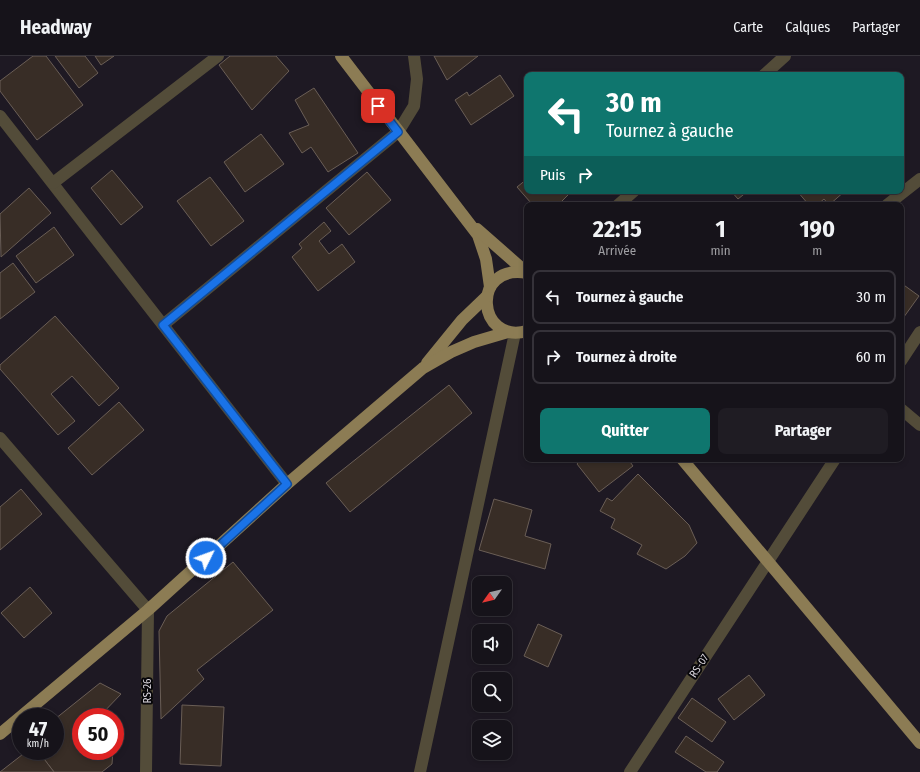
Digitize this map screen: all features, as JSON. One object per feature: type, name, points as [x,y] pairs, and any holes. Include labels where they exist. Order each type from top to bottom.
[{"type":"main road","points":[[341,56],[478,236],[486,259],[488,292],[486,308],[490,319],[498,327],[519,333]]},
{"type":"main road","points":[[465,219],[524,270]]},
{"type":"main road","points":[[424,368],[462,320],[488,292],[497,279],[506,273],[517,271],[524,272]]},
{"type":"main road","points":[[0,734],[148,610],[287,484],[424,368],[451,352],[474,342],[519,333]]},
{"type":"main road","points":[[684,462],[920,743]]},
{"type":"street","points":[[53,183],[218,56]]},
{"type":"street","points":[[163,325],[398,132],[414,106],[417,79],[414,56]]},
{"type":"street","points":[[767,72],[785,56]]},
{"type":"street","points":[[0,116],[287,484]]},
{"type":"street","points":[[904,192],[920,179]]},
{"type":"street","points":[[621,202],[631,194]]},
{"type":"street","points":[[891,202],[901,194]]},
{"type":"street","points":[[904,356],[920,332]]},
{"type":"street","points":[[420,772],[519,333]]},
{"type":"street","points":[[904,412],[920,424]]},
{"type":"street","points":[[0,438],[148,610]]},
{"type":"street","name":"RS-07","points":[[630,772],[833,462]]},
{"type":"street","name":"RS-26","points":[[146,772],[148,610]]},
{"type":"building","points":[[33,56],[46,56],[83,105],[37,140],[0,91],[0,81]]},
{"type":"building","points":[[55,56],[85,56],[98,73],[79,88]]},
{"type":"building","points":[[95,56],[114,56],[101,65]]},
{"type":"building","points":[[230,56],[276,56],[289,71],[252,110],[219,65]]},
{"type":"building","points":[[434,56],[478,56],[447,80]]},
{"type":"building","points":[[500,75],[514,96],[471,125],[455,100],[467,92],[469,96]]},
{"type":"building","points":[[314,88],[358,153],[328,172],[311,147],[302,153],[289,133],[309,125],[295,100]]},
{"type":"building","points":[[261,134],[284,164],[245,192],[224,162]]},
{"type":"building","points":[[112,170],[143,207],[121,225],[91,188]]},
{"type":"building","points":[[367,172],[391,200],[349,235],[326,208]]},
{"type":"building","points":[[210,177],[244,221],[211,246],[177,201]]},
{"type":"building","points":[[524,181],[524,194],[569,194],[561,202],[530,202],[517,187]]},
{"type":"building","points":[[29,188],[51,213],[1,257],[0,214]]},
{"type":"building","points":[[734,194],[744,194],[738,199]]},
{"type":"building","points":[[800,194],[842,194],[832,202],[826,202],[824,199],[820,202],[806,202]]},
{"type":"building","points":[[324,222],[331,231],[319,241],[329,254],[342,244],[355,262],[318,291],[292,257],[302,248],[299,244]]},
{"type":"building","points":[[54,227],[74,255],[36,283],[16,256]]},
{"type":"building","points":[[13,263],[35,292],[0,319],[0,273]]},
{"type":"building","points":[[904,285],[919,296],[904,317]]},
{"type":"building","points":[[55,316],[119,388],[99,406],[72,376],[51,394],[75,421],[58,435],[0,369],[0,365]]},
{"type":"building","points":[[449,385],[472,413],[350,512],[326,483]]},
{"type":"building","points":[[119,402],[144,430],[92,475],[68,448]]},
{"type":"building","points":[[579,462],[630,462],[633,466],[599,492],[577,464]]},
{"type":"building","points":[[638,474],[689,525],[697,543],[685,556],[666,569],[637,554],[642,545],[611,528],[615,519],[600,511],[607,498],[612,501]]},
{"type":"building","points":[[21,489],[42,514],[0,550],[0,507]]},
{"type":"building","points":[[494,499],[532,510],[525,536],[551,544],[545,569],[479,550]]},
{"type":"building","points":[[233,562],[273,610],[197,670],[204,679],[161,719],[159,631],[167,616]]},
{"type":"building","points":[[30,587],[52,613],[24,638],[1,613]]},
{"type":"building","points":[[538,624],[562,635],[548,667],[524,656]]},
{"type":"building","points":[[749,675],[765,695],[734,720],[718,699]]},
{"type":"building","points":[[100,683],[121,694],[108,708],[72,708],[72,760],[112,760],[112,764],[102,772],[54,772],[45,760],[64,760],[64,712]]},
{"type":"building","points":[[692,698],[726,722],[712,742],[678,718]]},
{"type":"building","points":[[182,705],[224,707],[221,766],[180,764]]},
{"type":"building","points":[[686,736],[724,762],[717,772],[706,772],[675,752]]},
{"type":"building","points":[[15,760],[45,760],[54,772],[0,772]]},
{"type":"route","points":[[206,558],[287,484],[163,325],[398,132],[378,106]]}]
